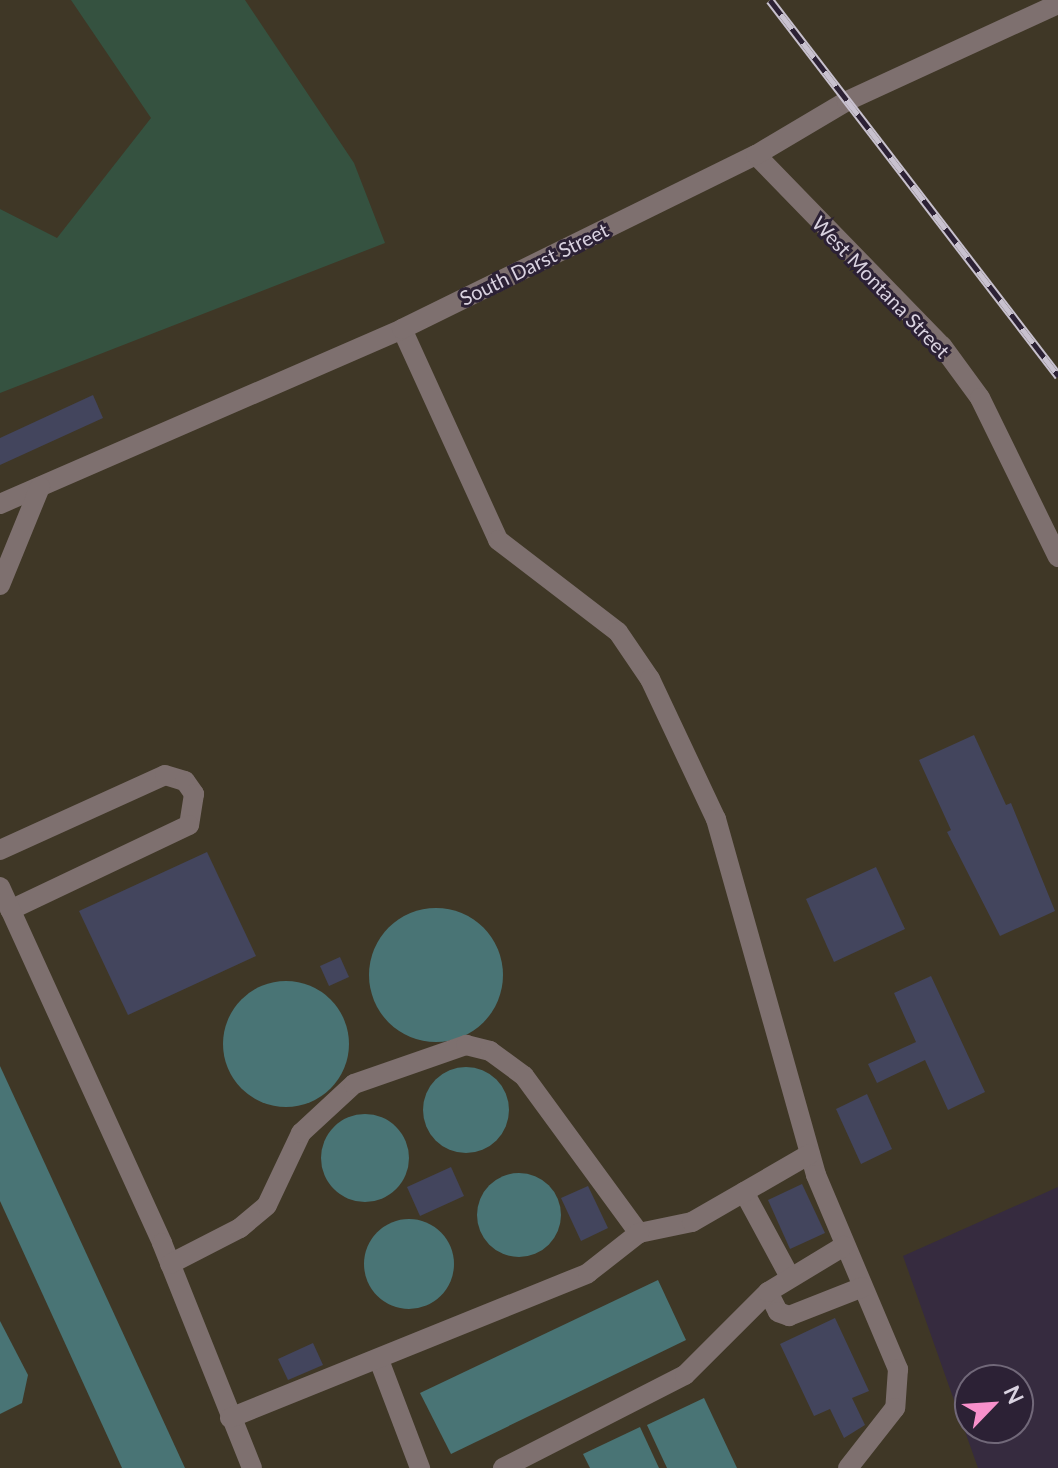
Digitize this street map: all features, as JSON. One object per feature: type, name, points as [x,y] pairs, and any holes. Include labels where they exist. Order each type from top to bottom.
[{"type":"street","name":"South Darst Street","points":[[0,504],[402,329],[756,155],[847,101],[1058,4]]},
{"type":"street","name":"West Montana Street","points":[[756,155],[942,346],[980,398],[1058,557]]},
{"type":"street","points":[[402,329],[498,540],[618,632],[650,679],[716,819],[810,1154],[901,1387],[879,1435],[848,1468]]},
{"type":"street","points":[[0,585],[40,487]]},
{"type":"street","points":[[0,850],[165,775],[185,781],[194,794],[189,825],[10,910]]},
{"type":"street","points":[[0,887],[170,1264],[252,1468]]},
{"type":"street","points":[[170,1264],[240,1228],[267,1205],[301,1133],[354,1084],[466,1045],[490,1051],[524,1076],[639,1233]]},
{"type":"street","points":[[230,1418],[588,1273],[639,1233],[692,1222],[810,1154]]},
{"type":"street","points":[[744,1192],[790,1277]]},
{"type":"street","points":[[503,1468],[685,1375],[768,1292],[844,1246]]},
{"type":"street","points":[[768,1292],[789,1316],[863,1287]]},
{"type":"street","points":[[379,1360],[420,1468]]},
{"type":"shaded area","points":[[0,0],[1058,0],[1058,1187],[903,1256],[954,1400],[954,1444],[970,1444],[978,1468],[0,1468]]},
{"type":"shaded area","points":[[71,0],[245,0],[354,163],[385,243],[0,393],[0,209],[57,238],[151,118]]},
{"type":"shaded area","points":[[436,908],[462,913],[483,928],[498,949],[503,975],[498,1001],[483,1022],[462,1037],[436,1042],[410,1037],[389,1022],[374,1001],[369,975],[374,949],[389,928],[410,913]]},
{"type":"shaded area","points":[[286,981],[310,986],[330,1000],[344,1020],[349,1044],[344,1068],[330,1088],[310,1102],[286,1107],[262,1102],[242,1088],[228,1068],[223,1044],[228,1020],[242,1000],[262,986]]},
{"type":"shaded area","points":[[0,1066],[185,1468],[122,1468],[0,1201]]},
{"type":"shaded area","points":[[466,1067],[482,1071],[496,1080],[505,1094],[509,1110],[505,1126],[496,1140],[482,1149],[466,1153],[450,1149],[436,1140],[427,1126],[423,1110],[427,1094],[436,1080],[450,1071]]},
{"type":"shaded area","points":[[365,1114],[390,1121],[402,1133],[409,1158],[402,1183],[390,1195],[365,1202],[340,1195],[328,1183],[321,1158],[328,1133],[340,1121]]},
{"type":"shaded area","points":[[519,1173],[535,1176],[549,1185],[558,1199],[561,1215],[558,1231],[549,1245],[535,1254],[519,1257],[503,1254],[489,1245],[480,1231],[477,1215],[480,1199],[489,1185],[503,1176]]},
{"type":"shaded area","points":[[409,1219],[426,1222],[441,1232],[451,1247],[454,1264],[451,1281],[441,1296],[426,1306],[409,1309],[392,1306],[377,1296],[367,1281],[364,1264],[367,1247],[377,1232],[392,1222]]},
{"type":"shaded area","points":[[658,1280],[686,1340],[451,1454],[420,1393]]},
{"type":"shaded area","points":[[0,1321],[28,1375],[22,1403],[0,1414]]},
{"type":"shaded area","points":[[704,1398],[737,1468],[667,1468],[647,1425]]},
{"type":"shaded area","points":[[640,1427],[659,1468],[590,1468],[583,1454]]},
{"type":"building","points":[[93,395],[103,418],[0,465],[0,438]]},
{"type":"building","points":[[974,735],[1006,805],[1011,803],[1055,911],[1000,936],[947,832],[951,830],[919,760]]},
{"type":"building","points":[[207,852],[256,956],[128,1015],[79,911]]},
{"type":"building","points":[[876,867],[905,929],[834,962],[806,899]]},
{"type":"building","points":[[340,957],[349,977],[329,986],[320,966]]},
{"type":"building","points":[[931,976],[985,1092],[948,1110],[925,1060],[877,1083],[868,1064],[916,1042],[894,993]]},
{"type":"building","points":[[867,1094],[892,1149],[861,1164],[836,1109]]},
{"type":"building","points":[[451,1167],[464,1196],[420,1216],[407,1187]]},
{"type":"building","points":[[802,1184],[825,1233],[790,1249],[768,1200]]},
{"type":"building","points":[[588,1186],[608,1228],[581,1241],[561,1198]]},
{"type":"building","points":[[835,1318],[869,1391],[852,1398],[865,1425],[844,1438],[830,1409],[814,1416],[780,1344]]},
{"type":"building","points":[[313,1343],[323,1365],[288,1380],[278,1359]]},
{"type":"railway","points":[[770,0],[1058,376]]}]
